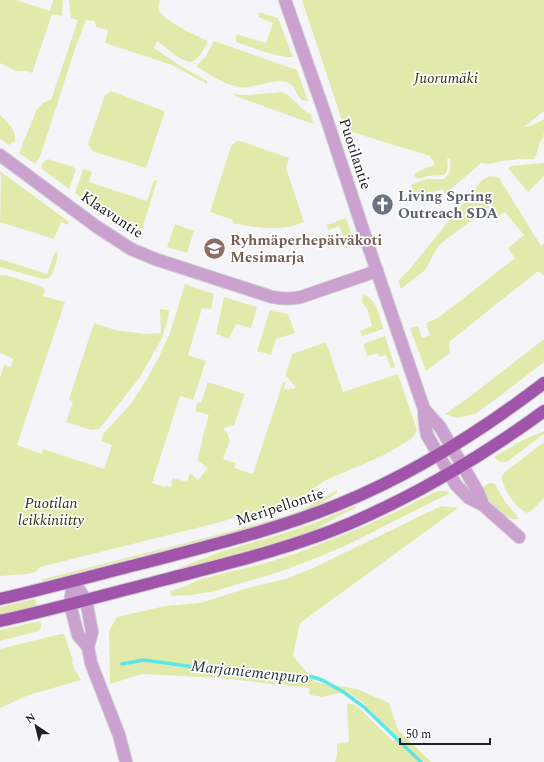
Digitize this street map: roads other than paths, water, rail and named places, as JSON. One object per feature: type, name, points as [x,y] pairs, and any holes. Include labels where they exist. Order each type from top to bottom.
[{"type":"main road","name":"Meripellontie","points":[[0,599],[220,543],[263,531],[338,505],[396,478],[438,455],[498,417],[544,383]]},
{"type":"main road","points":[[0,621],[231,563],[309,539],[350,523],[389,505],[449,474],[507,437],[544,411]]},
{"type":"street","name":"Puotilantie","points":[[285,0],[424,409],[425,427],[430,440],[456,485],[469,498],[483,505]]},
{"type":"street","name":"Klaavuntie","points":[[0,155],[97,227],[131,249],[155,259],[272,297],[291,299],[301,297],[378,271]]},
{"type":"street","name":"Puotilantie","points":[[424,409],[440,427],[452,446],[478,492],[483,505]]},
{"type":"street","points":[[483,505],[519,537]]},
{"type":"street","points":[[73,581],[86,600],[92,632],[88,647]]},
{"type":"street","points":[[73,581],[70,604],[78,635],[88,647],[93,669],[119,735],[126,762]]},
{"type":"waterway","name":"Marjaniemenpuro","points":[[122,664],[144,660],[245,674],[280,674],[313,677],[324,681],[345,693],[365,708],[421,762]]},
{"type":"place","name":"Living Spring Outreach SDA","points":[[383,205]]},
{"type":"place","name":"Ryhmäperhepäiväkoti Mesimarja","points":[[214,249]]},
{"type":"park label","name":"Juorumäki","points":[[446,78]]},
{"type":"park label","name":"Puotilan leikkiniitty","points":[[51,512]]}]
